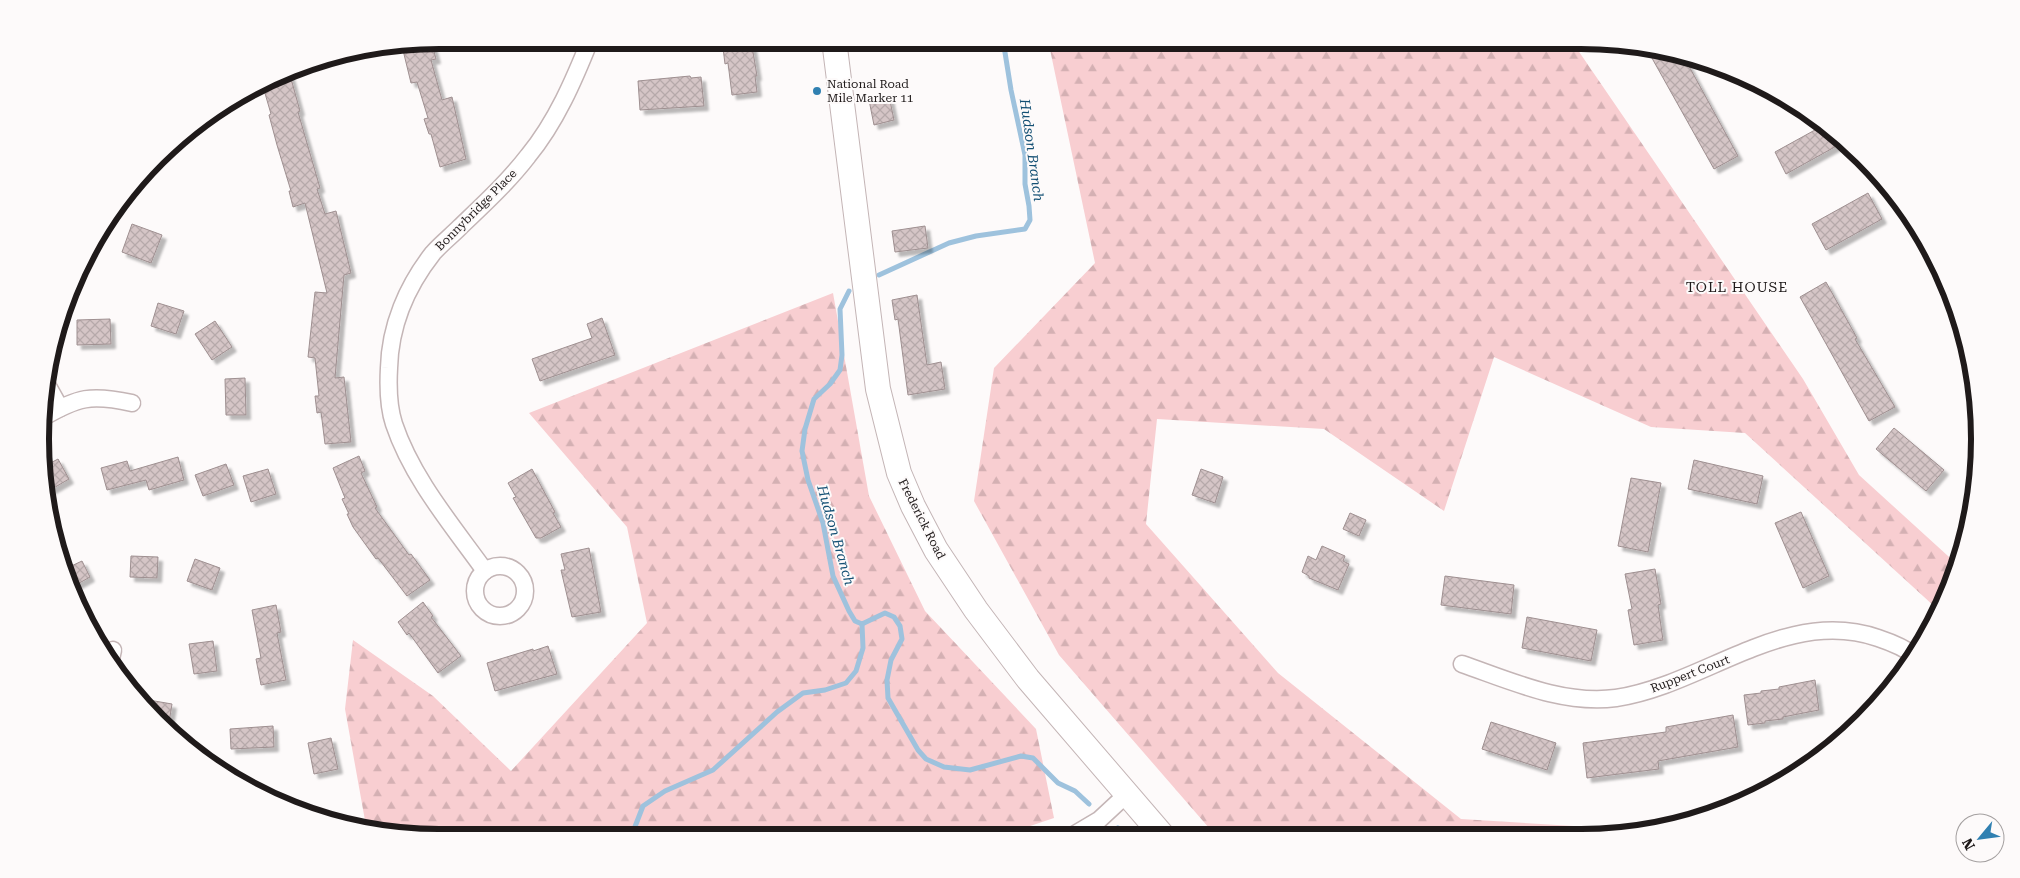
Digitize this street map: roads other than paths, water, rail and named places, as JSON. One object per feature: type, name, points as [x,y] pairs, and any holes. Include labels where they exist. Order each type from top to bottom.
[{"type":"main road","name":"Frederick Road","points":[[835,49],[878,389],[899,473],[913,506],[936,550],[976,610],[1028,679],[1157,829]]},
{"type":"street","name":"Bonnybridge Place","points":[[485,571],[428,490],[405,452],[393,422],[388,389],[389,359],[396,322],[409,291],[433,253],[502,186],[529,156],[566,95],[586,49]]},
{"type":"street","points":[[52,392],[60,408]]},
{"type":"street","points":[[50,414],[80,400],[105,397],[132,403]]},
{"type":"street","name":"Ruppert Court","points":[[1462,664],[1552,695],[1585,699],[1616,698],[1648,691],[1782,638],[1816,631],[1842,630],[1869,635],[1889,642],[1908,652]]},
{"type":"street","points":[[1087,829],[1127,794]]},
{"type":"waterway","name":"Hudson Branch","points":[[879,275],[949,243],[976,236],[1025,229],[1030,220],[1025,184],[1025,155],[1004,49]]},
{"type":"waterway","name":"Hudson Branch","points":[[849,291],[840,309],[842,355],[840,370],[830,384],[814,399],[805,429],[802,451],[808,480],[823,523],[833,576],[849,611],[855,621],[862,624],[885,613],[894,617],[900,626],[902,639],[891,660],[887,680],[888,698],[918,750],[926,759],[944,767],[970,770],[1021,756],[1033,758],[1058,783],[1075,791],[1089,804]]},
{"type":"waterway","points":[[634,829],[643,806],[665,791],[713,770],[777,712],[803,693],[825,690],[846,683],[856,671],[863,648],[862,624]]},
{"type":"place","name":"National Road Mile Marker 11","points":[[817,91]]},
{"type":"district","name":"TOLL HOUSE","points":[[1737,287]]}]
